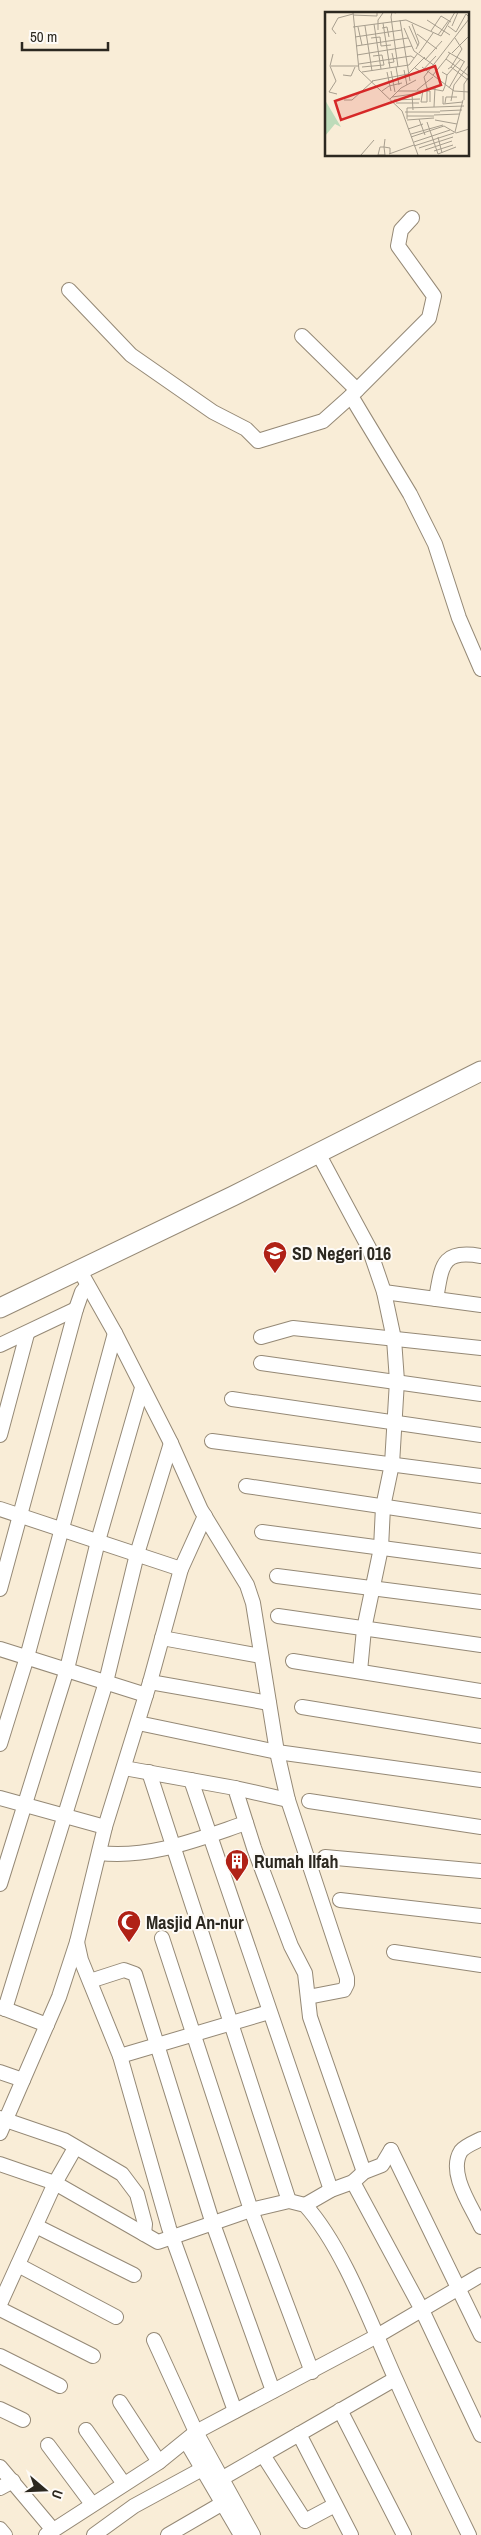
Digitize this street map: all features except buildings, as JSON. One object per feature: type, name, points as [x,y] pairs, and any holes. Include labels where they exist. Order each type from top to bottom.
[{"type":"street","points":[[69,290],[130,355],[213,412],[246,429],[258,441],[323,421],[354,393],[429,318],[432,312],[434,296],[398,246],[401,230],[412,218]]},
{"type":"street","points":[[302,336],[354,393],[410,494],[435,544],[459,618],[481,669]]},
{"type":"street","points":[[0,1308],[84,1278],[318,1154],[481,1071]]},
{"type":"street","points":[[318,1154],[369,1248],[384,1292],[394,1339],[397,1381],[392,1464],[384,1507],[381,1548],[364,1629],[360,1671]]},
{"type":"street","points":[[436,1299],[442,1266],[447,1258],[453,1255],[481,1256]]},
{"type":"street","points":[[0,1589],[82,1292],[84,1278]]},
{"type":"street","points":[[84,1278],[115,1333],[171,1443],[205,1516],[247,1585],[262,1656],[277,1752],[288,1800],[347,1978],[344,1990],[308,1997]]},
{"type":"street","points":[[384,1292],[481,1305]]},
{"type":"street","points":[[0,1345],[27,1334],[76,1309]]},
{"type":"street","points":[[261,1338],[293,1328],[481,1348]]},
{"type":"street","points":[[0,1744],[27,1657],[115,1333]]},
{"type":"street","points":[[0,1435],[27,1334]]},
{"type":"street","points":[[260,1363],[481,1394]]},
{"type":"street","points":[[0,1884],[67,1670],[98,1541],[142,1388]]},
{"type":"street","points":[[232,1399],[481,1435]]},
{"type":"street","points":[[212,1441],[481,1476]]},
{"type":"street","points":[[47,2025],[3,2008],[106,1682],[137,1554],[171,1443]]},
{"type":"street","points":[[246,1486],[481,1521]]},
{"type":"street","points":[[0,1509],[181,1569]]},
{"type":"street","points":[[144,2234],[145,2224],[137,2194],[122,2174],[64,2140],[2,2124],[47,2025],[77,1942],[105,1827],[138,1723],[181,1569],[205,1516]]},
{"type":"street","points":[[262,1532],[481,1561]]},
{"type":"street","points":[[276,1576],[481,1602]]},
{"type":"street","points":[[278,1616],[481,1645]]},
{"type":"street","points":[[162,1638],[262,1656]]},
{"type":"street","points":[[0,1649],[146,1695]]},
{"type":"street","points":[[292,1661],[481,1691]]},
{"type":"street","points":[[150,1682],[269,1703]]},
{"type":"street","points":[[302,1707],[481,1736]]},
{"type":"street","points":[[138,1723],[277,1752],[481,1780]]},
{"type":"street","points":[[124,1768],[235,1788],[288,1800]]},
{"type":"street","points":[[149,1772],[289,2201]]},
{"type":"street","points":[[191,1780],[331,2190]]},
{"type":"street","points":[[235,1788],[291,1946],[305,1973],[310,2017],[359,2177],[481,2435]]},
{"type":"street","points":[[0,1798],[105,1827]]},
{"type":"street","points":[[309,1801],[481,1827]]},
{"type":"street","points":[[99,1853],[114,1855],[173,1848],[246,1823]]},
{"type":"street","points":[[325,1857],[481,1870]]},
{"type":"street","points":[[340,1900],[481,1916]]},
{"type":"street","points":[[162,1938],[251,2210],[312,2372]]},
{"type":"street","points":[[77,1942],[90,1981],[120,2056],[172,2238],[235,2411]]},
{"type":"street","points":[[394,1952],[481,1965]]},
{"type":"street","points":[[90,1981],[124,1970],[135,1974],[212,2221],[273,2391]]},
{"type":"street","points":[[120,2056],[269,2012]]},
{"type":"street","points":[[0,2072],[23,2080]]},
{"type":"street","points":[[481,2139],[462,2149],[457,2161],[458,2176],[481,2227]]},
{"type":"street","points":[[0,2304],[55,2184],[75,2148]]},
{"type":"street","points":[[305,2205],[331,2190],[382,2166],[391,2150],[481,2335]]},
{"type":"street","points":[[0,2164],[55,2184],[158,2242],[212,2221],[251,2210],[289,2201],[305,2205],[334,2249],[378,2336],[395,2379],[469,2535]]},
{"type":"street","points":[[36,2226],[134,2275]]},
{"type":"street","points":[[18,2264],[116,2317]]},
{"type":"street","points":[[0,2466],[13,2480],[50,2532],[159,2462],[191,2436],[378,2336],[458,2286],[481,2275]]},
{"type":"street","points":[[0,2309],[92,2356]]},
{"type":"street","points":[[154,2340],[204,2468],[241,2535]]},
{"type":"street","points":[[0,2356],[60,2386]]},
{"type":"street","points":[[221,2479],[395,2379]]},
{"type":"street","points":[[120,2402],[159,2462]]},
{"type":"street","points":[[0,2409],[24,2420]]},
{"type":"street","points":[[340,2410],[404,2535]]},
{"type":"street","points":[[86,2430],[124,2484]]},
{"type":"street","points":[[299,2434],[351,2535]]},
{"type":"street","points":[[191,2436],[221,2479],[253,2535]]},
{"type":"street","points":[[48,2444],[92,2504]]},
{"type":"street","points":[[263,2455],[305,2521],[335,2505]]},
{"type":"street","points":[[94,2535],[134,2506],[204,2468]]},
{"type":"street","points":[[0,2488],[13,2480]]},
{"type":"street","points":[[168,2535],[223,2503]]},
{"type":"street","points":[[0,2529],[5,2535]]},
{"type":"place","name":"SD Negeri 016","points":[[275,1274]]},
{"type":"place","name":"Rumah Ilfah","points":[[237,1882]]},
{"type":"place","name":"Masjid An-nur","points":[[129,1943]]}]
